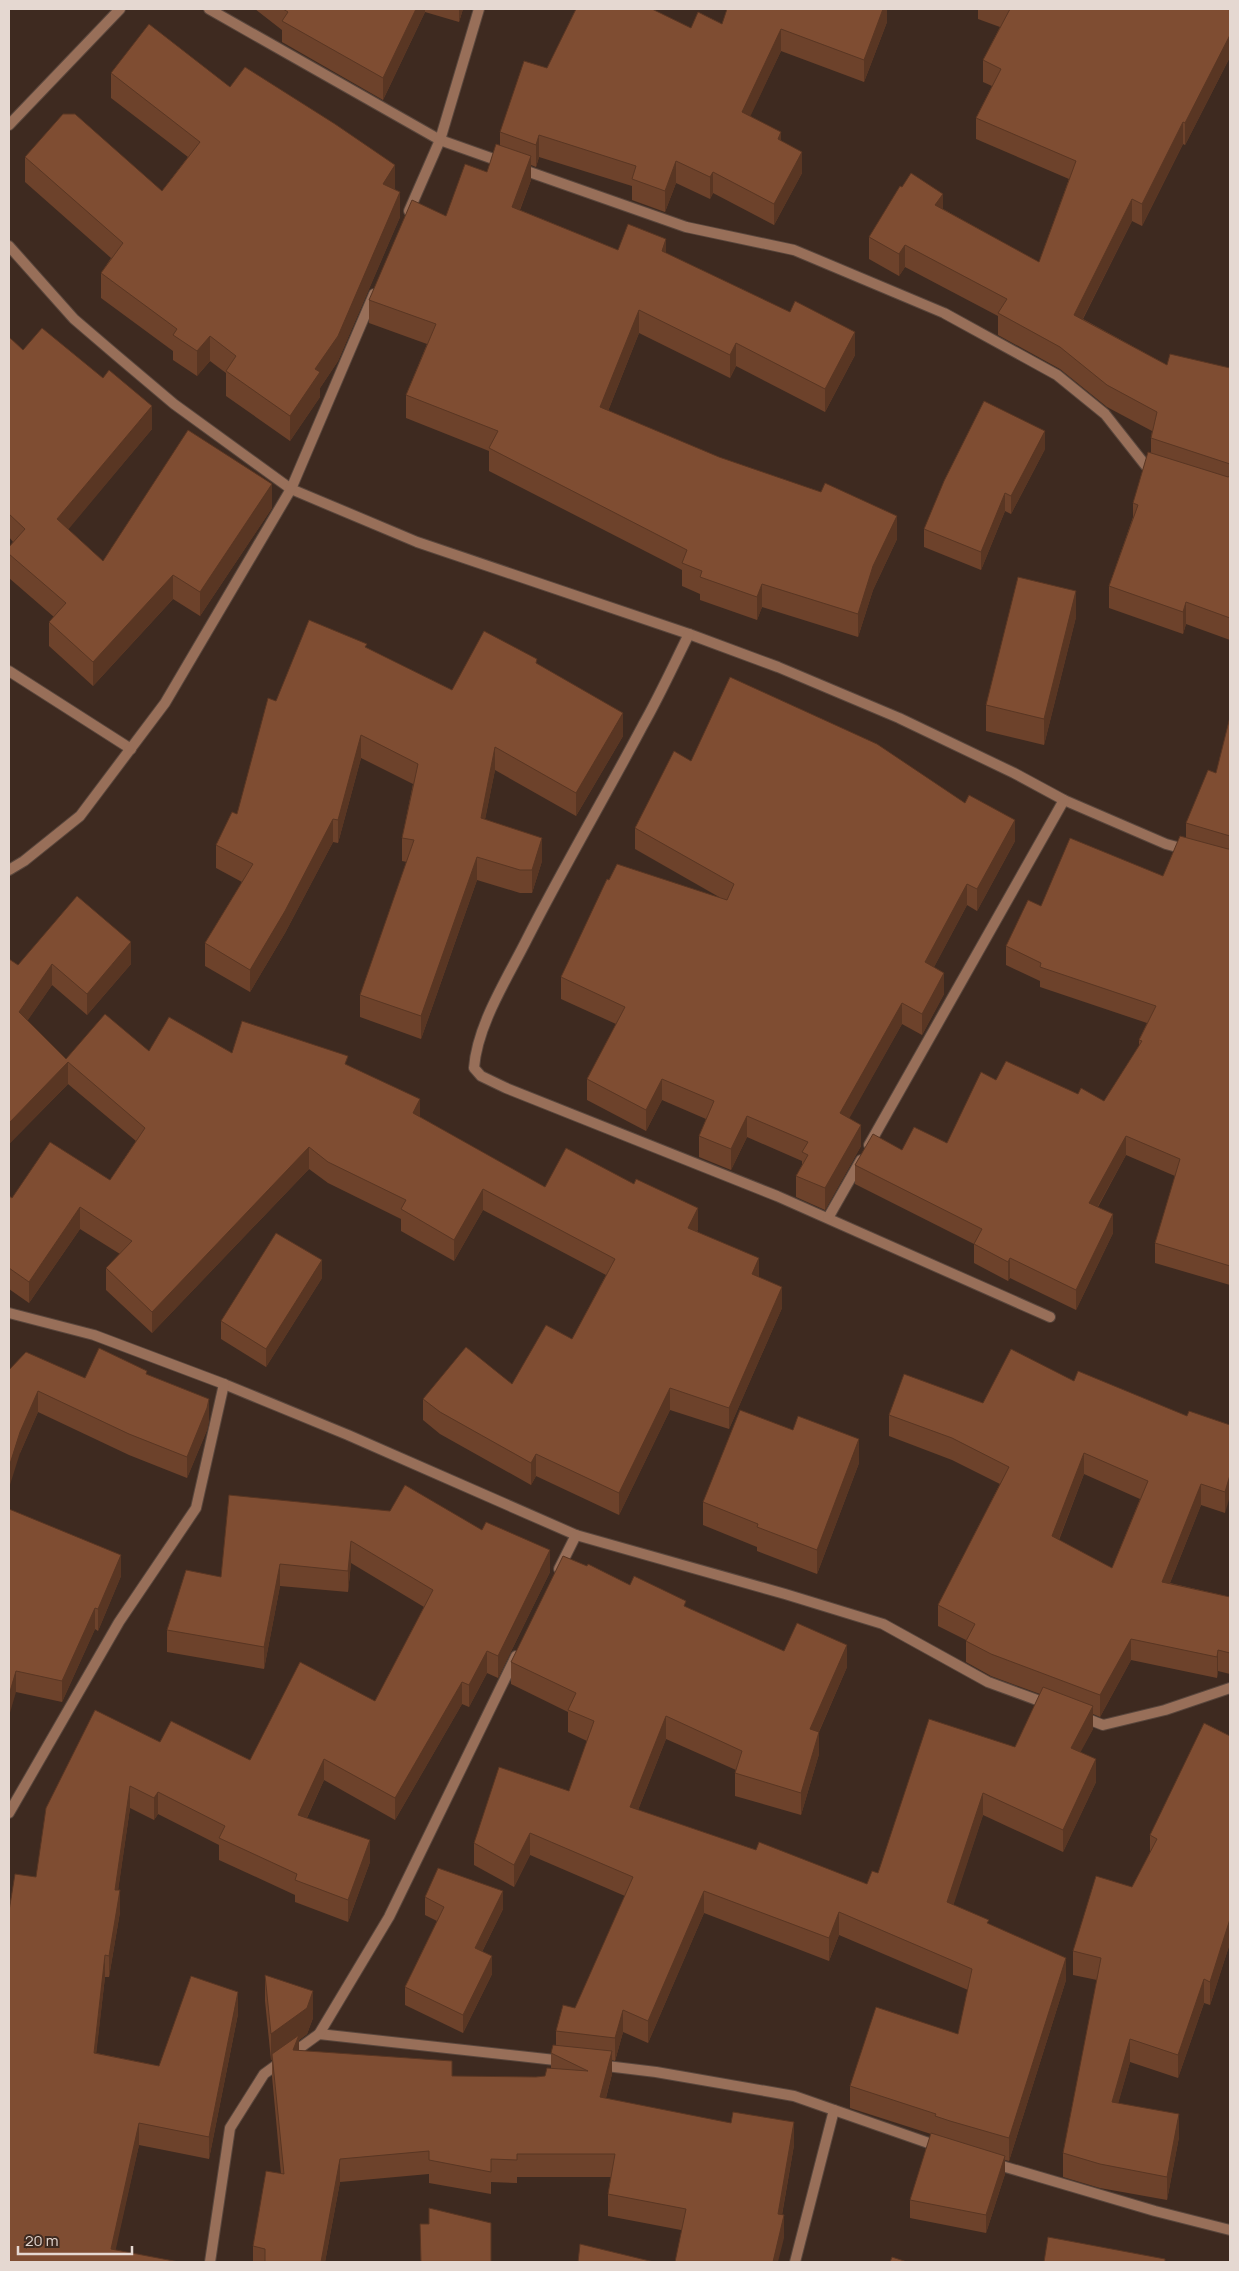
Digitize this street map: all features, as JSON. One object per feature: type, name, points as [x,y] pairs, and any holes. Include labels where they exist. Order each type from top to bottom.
[{"type":"street","points":[[9,125],[120,9]]},
{"type":"street","points":[[209,9],[440,140],[686,227],[794,250],[944,313],[1057,375],[1105,414],[1146,466],[1164,472]]},
{"type":"street","points":[[406,220],[440,140],[478,9]]},
{"type":"street","points":[[9,246],[74,320],[174,404],[291,489],[417,542],[689,634],[778,667],[899,718],[1014,773],[1064,800],[1166,844],[1201,854]]},
{"type":"street","points":[[9,870],[24,861],[80,816],[165,703],[291,489],[379,283]]},
{"type":"street","points":[[689,634],[644,725],[576,846],[513,966],[489,1016],[475,1054],[474,1068],[480,1076],[506,1088],[732,1177],[1050,1316]]},
{"type":"street","points":[[9,671],[131,749]]},
{"type":"street","points":[[828,1218],[1064,800]]},
{"type":"street","points":[[9,1313],[94,1335],[224,1384],[348,1435],[576,1535],[775,1591],[883,1624],[988,1682],[1103,1725],[1165,1710],[1230,1688]]},
{"type":"street","points":[[9,1813],[119,1622],[196,1508],[224,1384]]},
{"type":"street","points":[[554,1580],[576,1535]]},
{"type":"street","points":[[210,2262],[230,2128],[264,2074],[319,2034],[388,1917],[519,1651]]},
{"type":"street","points":[[319,2034],[656,2072],[794,2096],[948,2150]]},
{"type":"street","points":[[795,2262],[834,2110]]},
{"type":"street","points":[[986,2161],[1155,2211],[1230,2230]]},
{"type":"building","points":[[283,9],[416,9],[383,78],[282,21],[288,12]]},
{"type":"building","points":[[576,9],[652,9],[691,28],[698,12],[722,24],[727,9],[883,9],[864,60],[781,29],[742,112],[781,132],[778,139],[802,152],[774,204],[713,172],[710,177],[676,161],[665,191],[632,179],[636,166],[539,135],[536,145],[500,132],[524,61],[547,68]]},
{"type":"building","points":[[1010,9],[1230,9],[1230,35],[1185,123],[1183,122],[1142,204],[1132,199],[1074,315],[1167,365],[1170,354],[1230,368],[1230,464],[1151,438],[1157,412],[1107,385],[1060,347],[998,313],[1007,299],[905,245],[899,254],[869,237],[900,186],[902,187],[911,173],[943,194],[935,205],[1039,262],[1076,161],[976,118],[1001,69],[983,60]]},
{"type":"building","points":[[149,24],[230,87],[245,67],[335,124],[395,165],[383,184],[400,192],[338,336],[315,369],[320,372],[290,416],[226,371],[236,356],[210,336],[197,351],[173,335],[177,329],[101,273],[123,243],[25,157],[63,114],[75,114],[162,191],[200,142],[111,73]]},
{"type":"building","points":[[496,144],[531,156],[512,207],[618,250],[628,224],[666,239],[662,251],[790,312],[795,301],[855,332],[825,389],[736,343],[730,355],[639,310],[600,407],[719,457],[821,492],[825,483],[897,516],[873,566],[858,614],[762,584],[757,597],[700,577],[702,571],[682,563],[687,550],[489,448],[498,431],[406,395],[436,324],[369,300],[412,200],[446,216],[465,164],[487,172]]},
{"type":"building","points":[[42,328],[103,378],[109,370],[152,406],[57,519],[103,561],[188,430],[272,484],[200,592],[173,575],[93,662],[49,622],[66,603],[9,554],[9,547],[25,529],[9,514],[9,337],[23,350]]},
{"type":"building","points":[[984,401],[1045,431],[1011,496],[1005,493],[981,552],[924,529],[944,481]]},
{"type":"building","points":[[1148,452],[1228,477],[1230,476],[1230,618],[1186,602],[1183,612],[1109,586],[1138,505],[1133,503]]},
{"type":"building","points":[[1018,577],[1076,591],[1044,719],[986,705]]},
{"type":"building","points":[[309,620],[367,644],[365,647],[452,690],[484,631],[537,659],[536,663],[623,713],[576,793],[495,747],[481,818],[542,838],[532,870],[520,870],[477,857],[421,1016],[360,995],[414,840],[402,838],[418,764],[361,735],[338,820],[333,819],[285,911],[250,970],[205,943],[253,864],[216,845],[232,812],[237,814],[268,698],[276,701]]},
{"type":"building","points":[[730,677],[877,744],[965,803],[969,795],[1015,820],[977,889],[967,884],[925,962],[944,973],[922,1014],[902,1003],[840,1113],[861,1125],[825,1188],[796,1176],[808,1155],[802,1152],[808,1142],[747,1116],[731,1149],[699,1136],[714,1101],[662,1079],[646,1110],[587,1079],[625,1007],[561,977],[607,879],[609,880],[617,864],[727,900],[734,884],[635,828],[674,751],[691,761]]},
{"type":"building","points":[[1230,717],[1230,836],[1186,823],[1208,770],[1216,773]]},
{"type":"building","points":[[1180,836],[1230,849],[1230,1266],[1155,1243],[1180,1159],[1126,1136],[1089,1203],[1113,1214],[1076,1290],[1010,1258],[1008,1262],[974,1244],[982,1229],[855,1165],[873,1134],[902,1150],[914,1127],[947,1143],[981,1072],[996,1080],[1006,1061],[1078,1094],[1081,1088],[1104,1101],[1142,1041],[1139,1040],[1156,1006],[1040,967],[1041,963],[1006,946],[1028,900],[1041,906],[1070,838],[1163,876]]},
{"type":"building","points":[[77,896],[131,942],[87,994],[52,964],[19,1012],[66,1059],[105,1014],[149,1051],[169,1017],[232,1053],[242,1021],[348,1056],[345,1064],[420,1099],[413,1113],[545,1187],[566,1148],[634,1184],[636,1179],[698,1208],[688,1228],[759,1258],[752,1274],[782,1287],[729,1408],[670,1388],[619,1493],[536,1454],[531,1463],[440,1412],[423,1399],[466,1347],[512,1384],[546,1325],[572,1339],[615,1259],[483,1189],[454,1240],[401,1209],[406,1200],[328,1162],[309,1147],[152,1312],[106,1268],[132,1241],[80,1207],[29,1282],[9,1268],[9,1196],[12,1198],[50,1142],[110,1180],[145,1128],[68,1062],[9,1123],[9,959],[18,965]]},
{"type":"building","points":[[276,1233],[322,1260],[266,1349],[221,1321]]},
{"type":"building","points":[[99,1348],[147,1371],[146,1374],[209,1399],[187,1457],[129,1434],[38,1391],[20,1432],[9,1467],[9,1370],[26,1352],[85,1378]]},
{"type":"building","points":[[1011,1349],[1074,1381],[1078,1371],[1187,1416],[1189,1411],[1230,1425],[1230,1475],[1225,1492],[1201,1484],[1162,1582],[1230,1597],[1230,1653],[1218,1650],[1217,1657],[1131,1639],[1100,1695],[991,1654],[966,1641],[975,1624],[938,1605],[1009,1467],[952,1438],[889,1415],[904,1374],[983,1403]],"holes":[[[1084,1453],[1148,1481],[1112,1568],[1052,1536]]]},
{"type":"building","points":[[740,1410],[793,1430],[798,1416],[859,1439],[817,1550],[757,1527],[758,1524],[703,1502]]},
{"type":"building","points":[[405,1485],[482,1530],[486,1522],[550,1550],[498,1656],[487,1651],[469,1685],[462,1682],[395,1798],[324,1759],[298,1815],[370,1840],[348,1900],[295,1880],[297,1874],[219,1838],[225,1826],[158,1792],[154,1798],[130,1786],[115,1890],[120,1890],[109,1956],[105,1955],[94,2053],[159,2066],[191,1976],[238,1992],[209,2137],[139,2123],[111,2249],[179,2262],[9,2262],[9,1911],[15,1874],[36,1877],[46,1808],[95,1710],[160,1742],[171,1721],[250,1760],[300,1662],[375,1701],[433,1590],[351,1541],[348,1571],[280,1564],[264,1647],[167,1630],[186,1570],[221,1577],[229,1495],[390,1511]]},
{"type":"building","points":[[9,1509],[121,1555],[98,1609],[95,1608],[62,1681],[16,1671],[9,1695]]},
{"type":"building","points":[[563,1556],[587,1566],[588,1564],[630,1585],[634,1576],[686,1601],[684,1606],[784,1651],[797,1623],[847,1645],[810,1729],[819,1732],[801,1793],[735,1773],[742,1751],[666,1716],[630,1807],[756,1850],[759,1842],[867,1884],[872,1871],[878,1873],[929,1719],[1015,1747],[1043,1687],[1093,1706],[1071,1748],[1096,1759],[1063,1830],[983,1793],[947,1902],[989,1920],[987,1923],[1066,1958],[1009,2138],[950,2121],[935,2116],[936,2114],[850,2086],[876,2007],[958,2034],[972,1969],[839,1912],[829,1938],[704,1891],[648,2021],[623,2010],[615,2038],[556,2031],[563,2005],[575,2008],[633,1877],[530,1833],[514,1865],[474,1843],[499,1767],[569,1791],[594,1721],[568,1710],[576,1693],[511,1662]]},
{"type":"building","points":[[1204,1723],[1230,1736],[1230,1919],[1210,1982],[1204,1979],[1178,2055],[1130,2039],[1112,2102],[1179,2114],[1167,2177],[1100,2164],[1063,2153],[1101,1958],[1073,1951],[1096,1876],[1132,1887],[1157,1839],[1150,1835]]},
{"type":"building","points":[[438,1868],[503,1891],[475,1948],[492,1956],[463,2015],[405,1987],[444,1907],[425,1897]]},
{"type":"building","points":[[265,1975],[313,1991],[307,2008],[271,2034]]},
{"type":"building","points":[[299,2035],[293,2050],[452,2061],[452,2076],[536,2077],[545,2076],[547,2068],[588,2071],[551,2053],[553,2045],[612,2051],[600,2097],[731,2123],[733,2112],[794,2122],[778,2214],[784,2215],[773,2262],[675,2262],[686,2209],[608,2194],[615,2154],[517,2154],[517,2160],[491,2159],[491,2172],[429,2160],[429,2151],[340,2159],[321,2262],[265,2262],[265,2249],[253,2246],[266,2171],[284,2174],[272,2054]]},
{"type":"building","points":[[931,2133],[1005,2156],[986,2215],[910,2200]]},
{"type":"building","points":[[429,2208],[491,2223],[491,2262],[421,2262],[420,2224],[429,2224]]},
{"type":"building","points":[[1048,2237],[1165,2259],[1165,2262],[1044,2262]]},
{"type":"building","points":[[580,2244],[654,2262],[578,2262]]},
{"type":"building","points":[[892,2257],[907,2262],[890,2262]]}]
